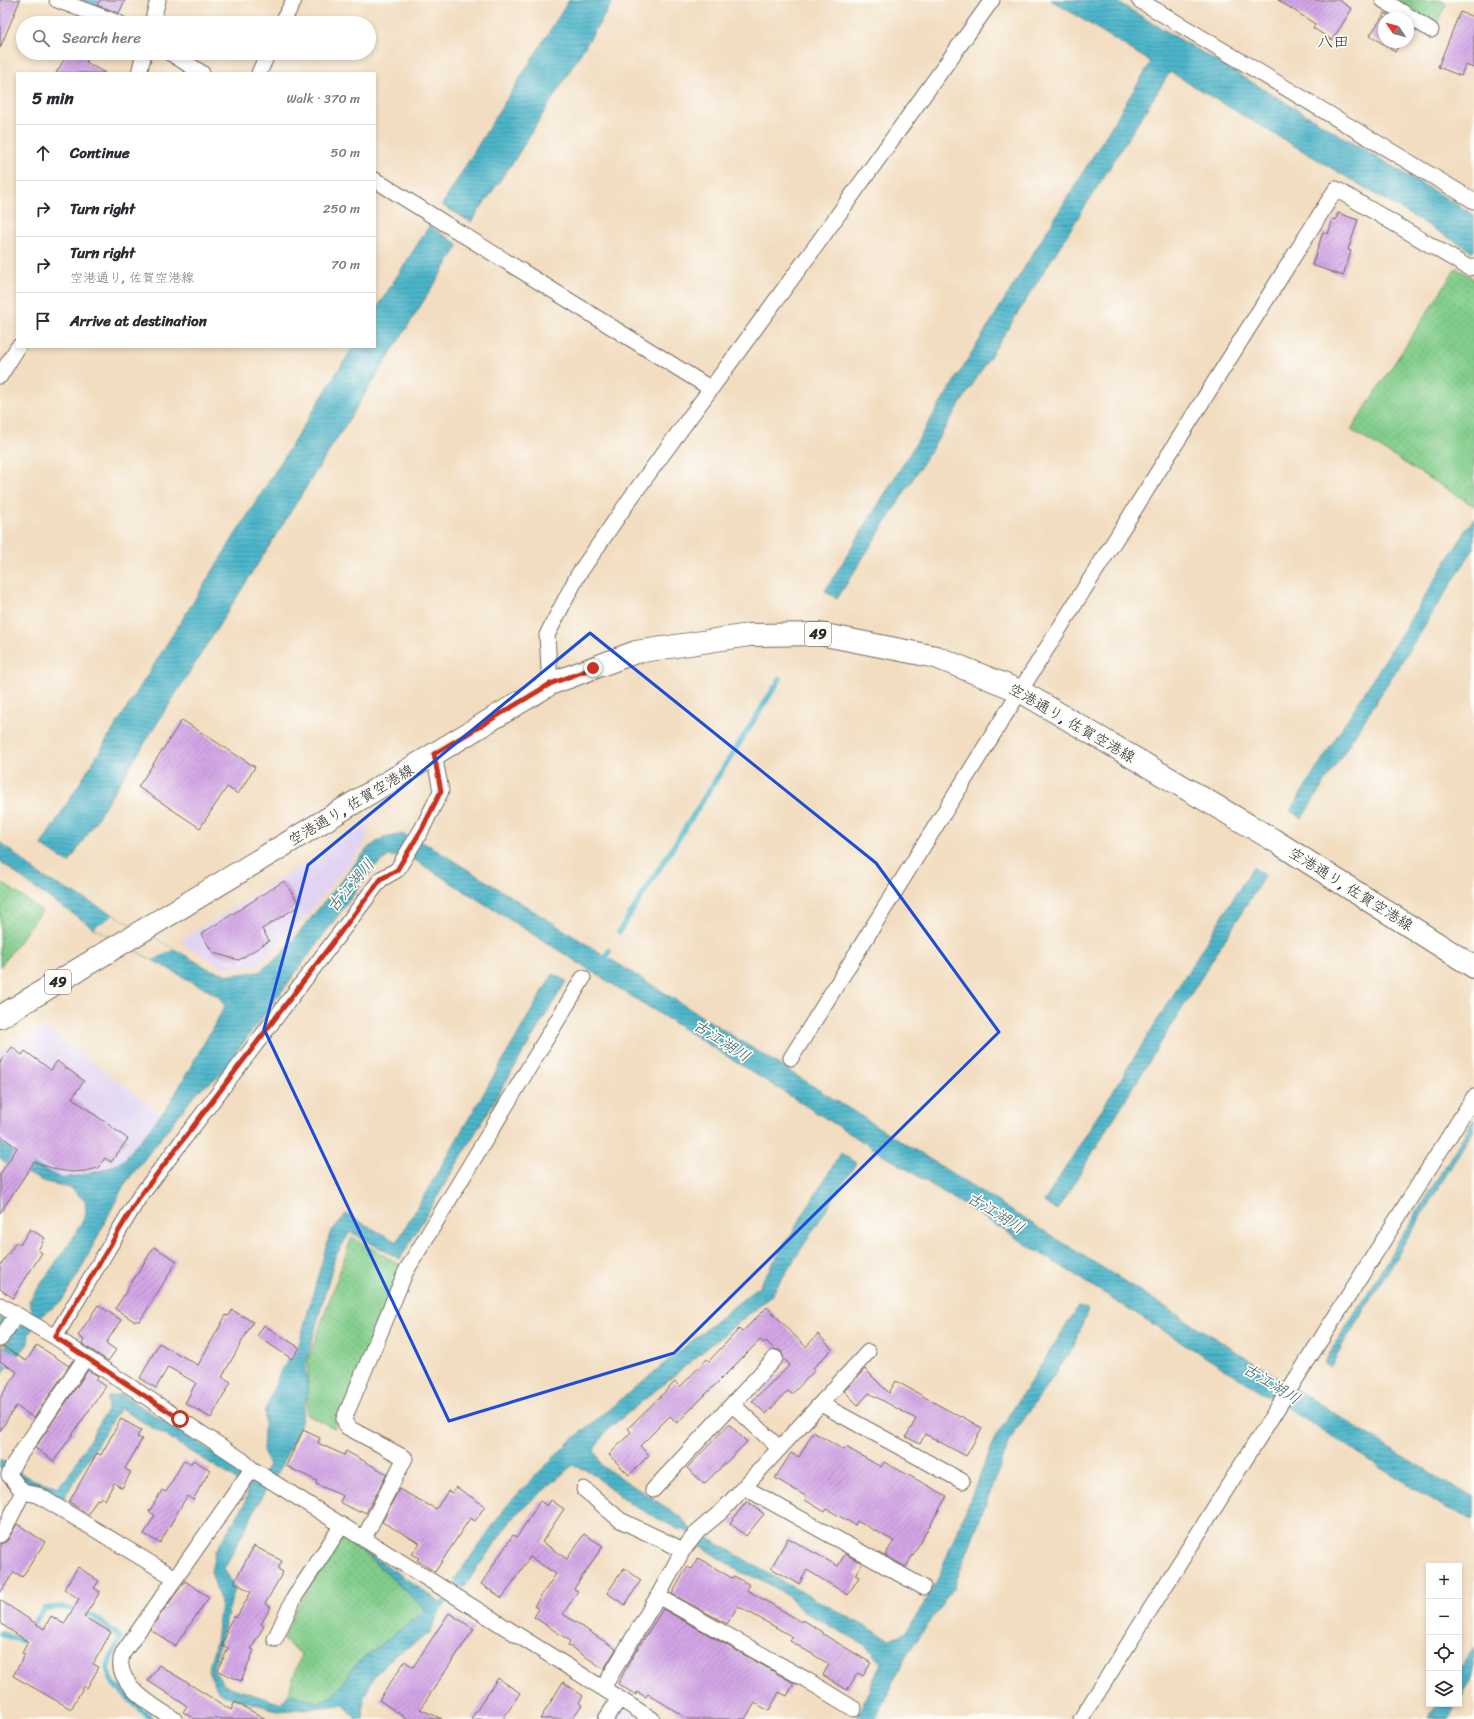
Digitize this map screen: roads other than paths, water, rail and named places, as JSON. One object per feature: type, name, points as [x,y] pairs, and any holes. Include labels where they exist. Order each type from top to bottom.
[{"type":"main road","name":"空港通り, 佐賀空港線","points":[[0,1017],[550,684],[636,652],[750,635],[820,634],[936,657],[1020,690],[1272,839],[1474,967]]},
{"type":"street","points":[[57,0],[100,16]]},
{"type":"street","points":[[154,16],[158,0]]},
{"type":"street","points":[[286,16],[294,0]]},
{"type":"street","points":[[550,684],[547,635],[578,575],[632,496],[815,247],[992,0]]},
{"type":"street","points":[[1139,0],[1474,201]]},
{"type":"street","points":[[1383,0],[1431,30]]},
{"type":"street","points":[[139,72],[142,60]]},
{"type":"street","points":[[181,60],[200,72]]},
{"type":"street","points":[[259,72],[265,60]]},
{"type":"street","points":[[376,181],[710,388]]},
{"type":"street","points":[[791,1058],[1020,690],[1336,189],[1469,268],[1474,266]]},
{"type":"street","points":[[0,376],[17,348]]},
{"type":"street","points":[[55,1337],[138,1199],[381,879],[397,870],[422,829],[441,791],[434,754]]},
{"type":"street","points":[[364,1538],[405,1458],[346,1427],[344,1419],[406,1271],[583,978]]},
{"type":"street","points":[[1081,1719],[1474,1097]]},
{"type":"street","points":[[0,1305],[17,1319],[38,1327],[55,1337],[242,1460],[250,1477]]},
{"type":"street","points":[[0,1339],[17,1319]]},
{"type":"street","points":[[603,1688],[690,1540],[722,1511],[868,1352]]},
{"type":"street","points":[[23,1492],[11,1470],[86,1357]]},
{"type":"street","points":[[653,1490],[775,1358]]},
{"type":"street","points":[[821,1404],[962,1481]]},
{"type":"street","points":[[733,1405],[779,1448]]},
{"type":"street","points":[[250,1477],[274,1482],[652,1719]]},
{"type":"street","points":[[174,1719],[143,1700],[133,1689],[126,1678],[120,1659],[175,1578],[250,1477]]},
{"type":"street","points":[[744,1487],[923,1587]]},
{"type":"street","points":[[584,1489],[620,1520],[690,1540]]},
{"type":"street","points":[[0,1535],[4,1532],[12,1511],[23,1492]]},
{"type":"street","points":[[23,1492],[38,1495],[175,1578]]},
{"type":"street","points":[[275,1638],[294,1598],[342,1525]]},
{"type":"street","points":[[658,1596],[805,1679],[854,1709]]},
{"type":"street","points":[[606,1719],[619,1699]]},
{"type":"water","points":[[78,0],[99,0],[112,13]]},
{"type":"water","points":[[569,0],[614,0],[515,159],[471,222],[442,205]]},
{"type":"water","points":[[1051,0],[1114,0],[1474,215],[1474,251],[1473,252],[1170,72],[837,599],[825,591],[1151,62]]},
{"type":"water","points":[[429,226],[459,245],[69,863],[41,845],[352,348],[376,348],[376,309]]},
{"type":"water","points":[[1474,518],[1474,548],[1302,818],[1290,811]]},
{"type":"water","name":"古江湖川","points":[[403,834],[430,846],[1446,1483],[1474,1495],[1474,1520],[1441,1505],[410,857],[389,856],[374,867],[218,1077],[197,1092],[124,1185],[80,1271],[61,1302],[42,1315],[29,1334],[28,1344],[0,1376],[0,1352],[10,1338],[0,1331],[0,1316],[19,1329],[32,1310],[29,1301],[73,1238],[86,1214],[85,1201],[71,1188],[46,1182],[10,1166],[0,1158],[0,1142],[19,1156],[62,1179],[103,1170],[123,1161],[169,1105],[225,1006],[218,996],[94,928],[33,887],[0,861],[0,842],[41,876],[114,915],[209,969],[229,975],[259,972],[280,956],[368,848],[384,837]]},
{"type":"water","points":[[1253,867],[1265,875],[1057,1210],[1044,1202]]},
{"type":"water","points":[[553,974],[566,981],[400,1259],[350,1232],[335,1257],[305,1367],[308,1391],[300,1426],[279,1471],[266,1489],[224,1569],[235,1587],[213,1669],[224,1685],[282,1704],[288,1694],[319,1702],[334,1695],[357,1663],[426,1610],[358,1546],[443,1604],[430,1633],[394,1656],[374,1676],[364,1697],[363,1719],[355,1719],[355,1716],[343,1705],[280,1711],[223,1695],[217,1689],[208,1671],[216,1641],[221,1603],[211,1572],[215,1552],[244,1505],[248,1492],[231,1476],[120,1408],[62,1501],[0,1468],[0,1459],[30,1479],[58,1487],[68,1476],[108,1409],[108,1397],[121,1394],[235,1466],[239,1475],[250,1484],[258,1482],[269,1465],[263,1450],[265,1411],[280,1372],[299,1344],[330,1233],[346,1214],[397,1242]]},
{"type":"water","points":[[1474,1119],[1474,1129],[1330,1367],[1324,1363]]},
{"type":"water","points":[[841,1153],[856,1163],[771,1296],[606,1431],[594,1450],[602,1466],[681,1517],[691,1530],[704,1538],[710,1539],[774,1577],[889,1639],[907,1632],[936,1583],[996,1436],[1078,1307],[1088,1309],[1074,1346],[1011,1438],[953,1589],[905,1657],[876,1719],[856,1719],[881,1663],[864,1644],[802,1611],[790,1597],[764,1581],[740,1572],[699,1545],[701,1542],[686,1531],[678,1529],[630,1504],[589,1471],[573,1465],[515,1515],[463,1588],[454,1580],[509,1503],[569,1442],[759,1286]]},
{"type":"water","points":[[1474,1647],[1474,1677],[1462,1696],[1462,1671],[1462,1665]]},
{"type":"water","points":[[1436,1707],[1455,1707],[1448,1719],[1428,1719]]},
{"type":"waterway","points":[[619,932],[780,679]]},
{"type":"waterway","points":[[602,963],[609,951]]},
{"type":"waterway","points":[[438,1608],[462,1580]]},
{"type":"waterway","points":[[0,1633],[21,1641],[44,1609],[61,1607],[92,1615],[121,1638],[111,1657],[107,1669],[114,1685],[151,1719]]},
{"type":"district","name":"八田","points":[[1333,41]]}]
